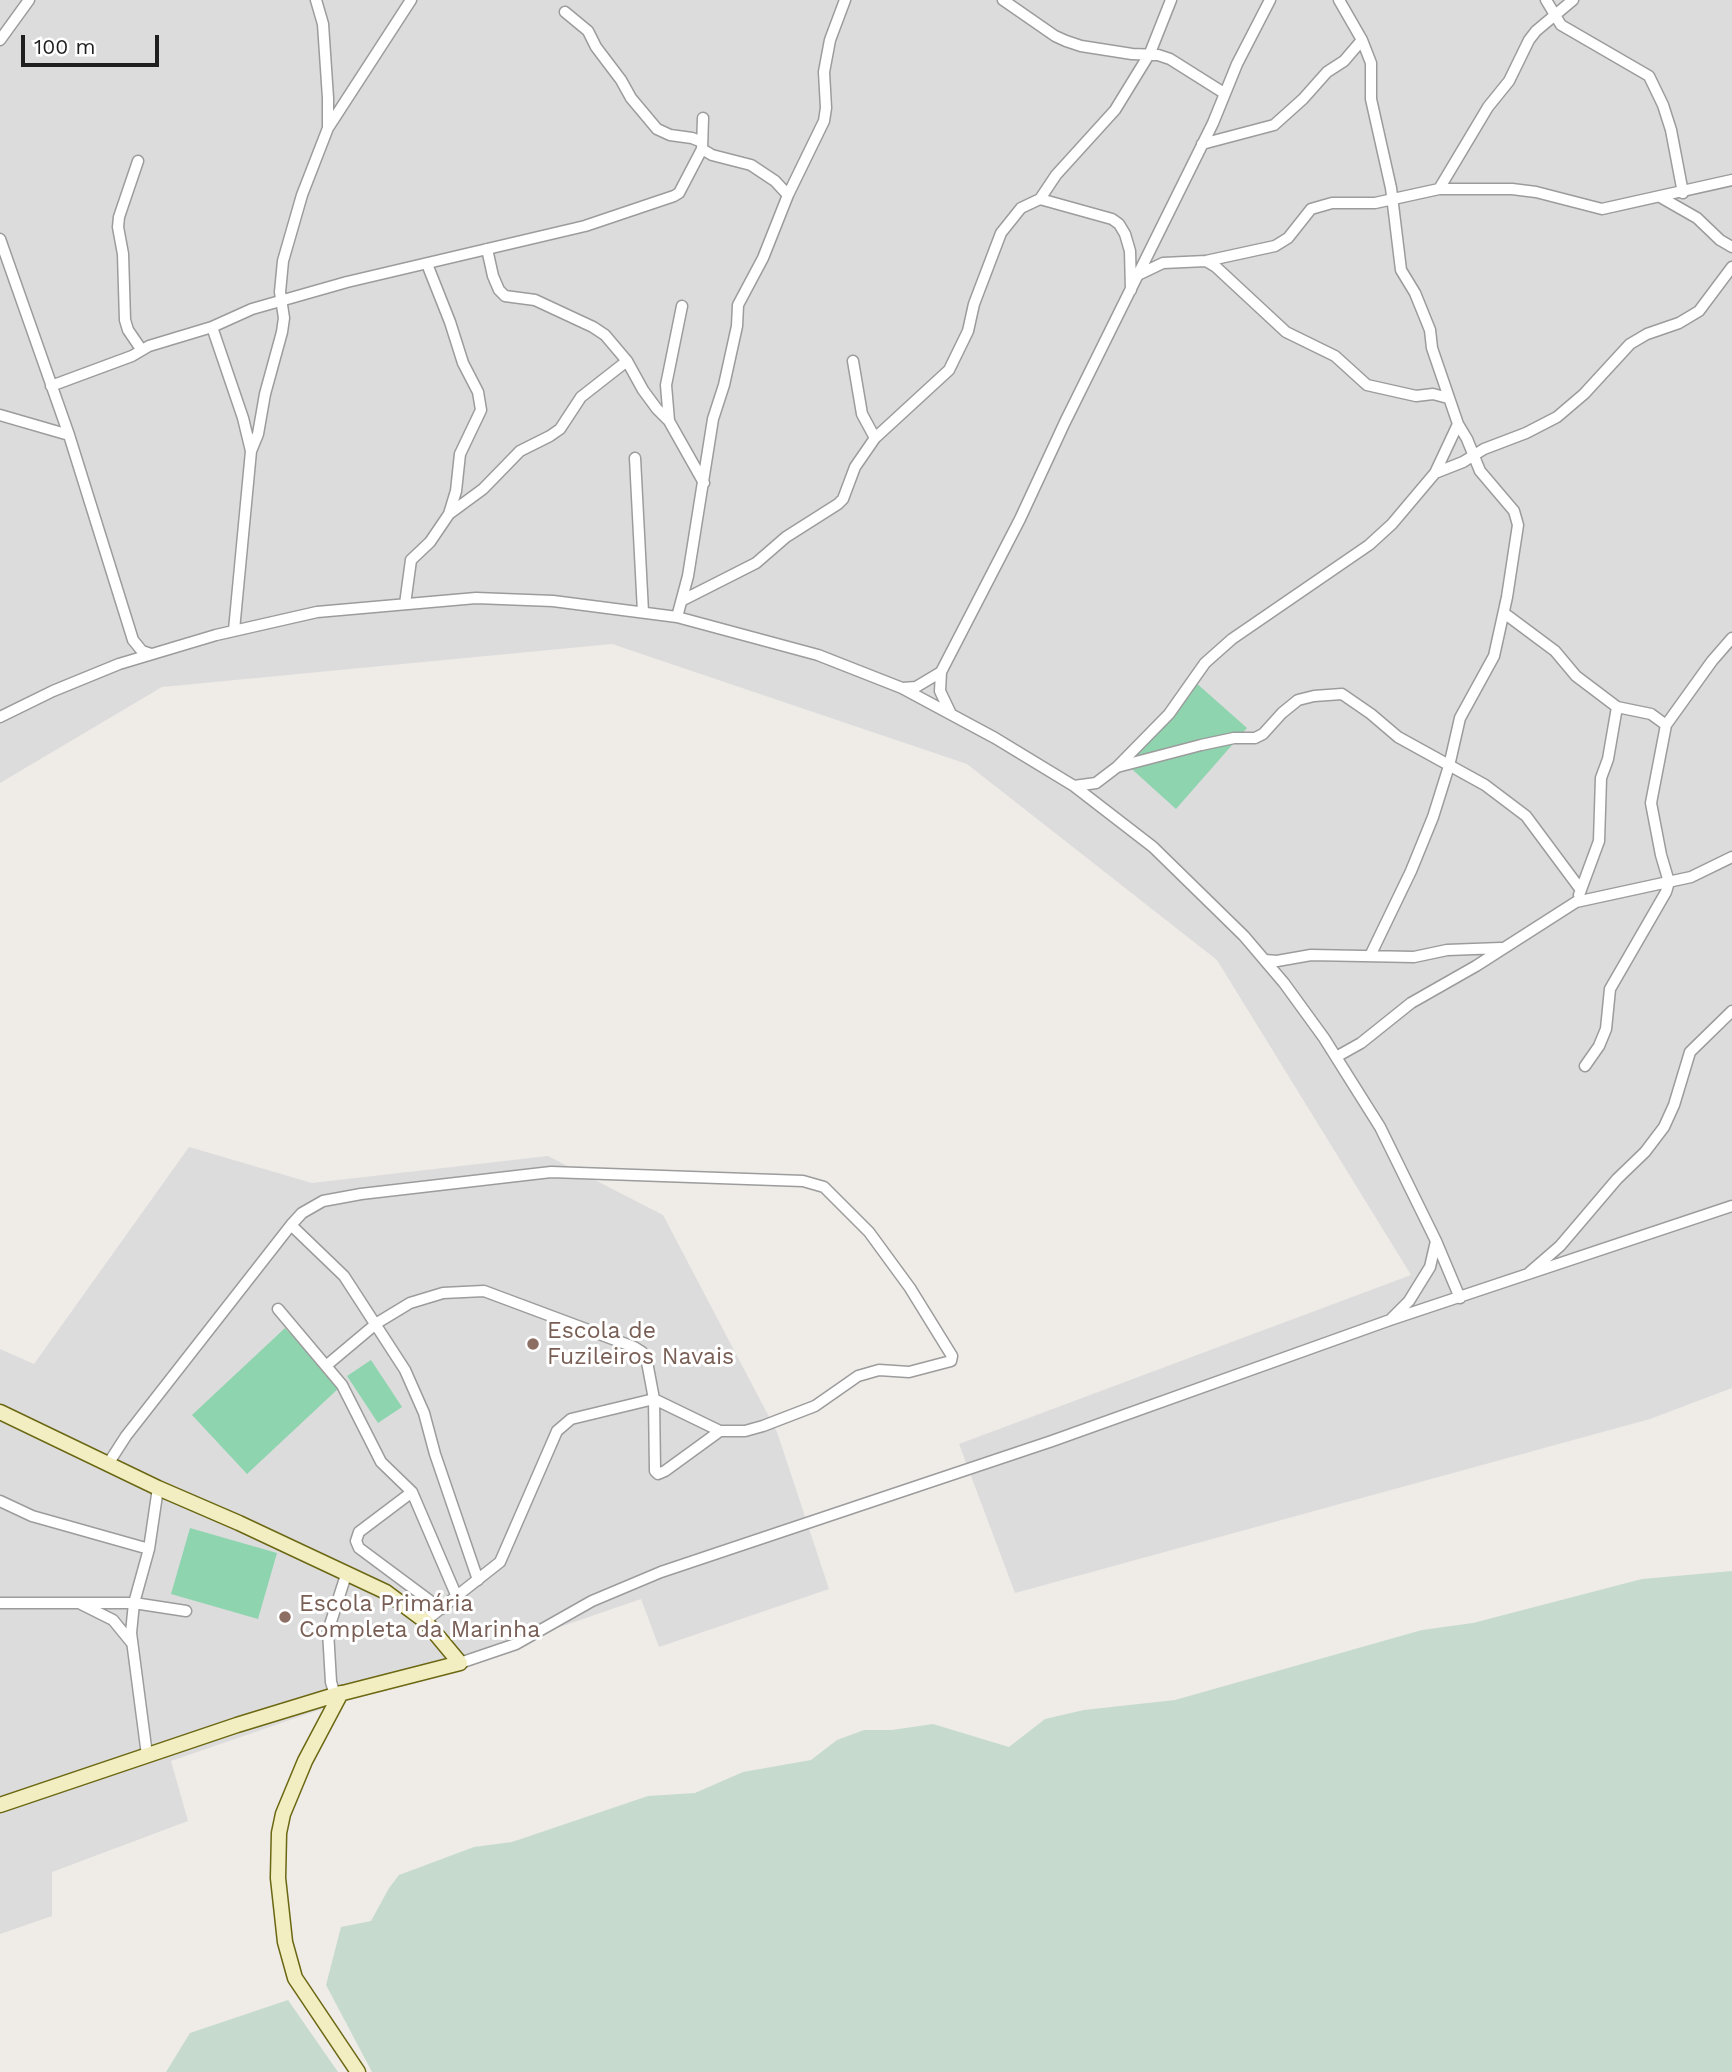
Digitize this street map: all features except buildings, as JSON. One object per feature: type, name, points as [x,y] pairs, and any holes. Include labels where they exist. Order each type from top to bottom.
[{"type":"street","points":[[0,40],[29,0]]},
{"type":"street","points":[[316,0],[323,24],[328,128]]},
{"type":"street","points":[[234,630],[251,451],[258,434],[284,318],[281,302],[283,261],[302,195],[328,128],[411,0]]},
{"type":"street","points":[[677,617],[683,600],[713,419],[736,335],[738,305],[763,258],[788,195],[824,121],[824,72],[845,0]]},
{"type":"street","points":[[1003,0],[1066,41],[1081,46],[1170,59],[1224,93]]},
{"type":"street","points":[[683,600],[756,563],[786,537],[838,504],[843,499],[855,467],[875,438],[949,370],[968,331],[974,304],[1001,233],[1021,208],[1041,199],[1056,175],[1115,110],[1150,54],[1171,0]]},
{"type":"street","points":[[950,713],[940,691],[941,671],[1020,519],[1270,0]]},
{"type":"street","points":[[1339,0],[1362,40],[1371,63],[1371,99],[1392,198],[1401,270],[1415,293],[1430,330],[1432,348],[1458,425],[1480,471],[1514,511],[1518,525],[1494,656],[1460,719],[1449,766],[1411,871],[1370,956]]},
{"type":"street","points":[[1546,0],[1560,25],[1649,76],[1671,130],[1683,193]]},
{"type":"street","points":[[1439,189],[1488,107],[1504,88],[1529,40],[1573,0]]},
{"type":"street","points":[[565,12],[588,32],[631,98],[657,129],[670,135],[692,138],[712,155],[751,165],[775,181],[788,195]]},
{"type":"street","points":[[1202,144],[1274,125],[1303,99],[1327,72],[1344,61],[1362,40]]},
{"type":"street","points":[[51,386],[132,356],[141,349],[212,327],[252,309],[348,282],[585,226],[674,196],[679,193],[702,145],[703,118]]},
{"type":"street","points":[[138,161],[118,227],[123,254],[125,320],[128,330],[141,349]]},
{"type":"street","points":[[1140,274],[1163,263],[1206,261],[1276,246],[1288,238],[1311,209],[1332,203],[1376,203],[1439,189],[1512,189],[1536,191],[1602,209],[1632,201],[1661,198],[1695,187],[1732,180]]},
{"type":"street","points":[[1661,198],[1697,218],[1720,240],[1732,247]]},
{"type":"street","points":[[1041,199],[1112,219],[1119,224],[1130,251],[1131,292]]},
{"type":"street","points":[[0,239],[69,435],[133,640],[142,651],[151,654]]},
{"type":"street","points":[[487,248],[493,276],[505,296],[535,300],[606,335],[627,361],[643,390],[669,421],[704,483]]},
{"type":"street","points":[[1206,261],[1216,267],[1286,332],[1335,356],[1367,385],[1416,396],[1433,394],[1448,398]]},
{"type":"street","points":[[405,604],[411,561],[430,542],[449,514],[456,491],[460,454],[481,410],[480,400],[463,363],[427,264]]},
{"type":"street","points":[[1435,473],[1557,417],[1584,394],[1630,344],[1647,334],[1679,323],[1699,311],[1732,267]]},
{"type":"street","points":[[669,421],[666,385],[682,306]]},
{"type":"street","points":[[212,327],[243,418],[251,451]]},
{"type":"street","points":[[449,514],[483,489],[520,451],[560,429],[581,397],[627,361]]},
{"type":"street","points":[[853,361],[862,414],[875,438]]},
{"type":"street","points":[[0,415],[69,435]]},
{"type":"street","points":[[1074,786],[1096,783],[1117,767],[1169,714],[1205,663],[1232,639],[1369,545],[1413,501],[1435,473],[1458,425]]},
{"type":"street","points":[[635,458],[643,612]]},
{"type":"street","points":[[0,718],[53,691],[119,664],[234,630],[317,612],[475,598],[554,601],[677,617],[818,655],[902,688],[1074,786],[1153,846],[1244,936],[1284,983],[1336,1057],[1380,1127],[1436,1241],[1460,1298]]},
{"type":"street","points":[[1504,613],[1555,651],[1576,676],[1616,708],[1651,714],[1666,725]]},
{"type":"street","points":[[1585,1066],[1599,1046],[1606,1029],[1607,996],[1610,989],[1660,905],[1669,882],[1651,803],[1666,725],[1732,638]]},
{"type":"street","points":[[119,664],[127,655],[133,640]]},
{"type":"street","points":[[902,688],[916,687],[941,671]]},
{"type":"street","points":[[1117,767],[1234,738],[1255,738],[1264,734],[1282,713],[1298,700],[1342,694],[1371,713],[1398,737],[1485,785],[1526,816],[1580,890]]},
{"type":"street","points":[[1576,902],[1599,841],[1601,778],[1608,759],[1616,708]]},
{"type":"street","points":[[1098,805],[1097,792],[1102,779]]},
{"type":"street","points":[[1336,1057],[1361,1043],[1411,1003],[1576,902],[1691,877],[1732,857]]},
{"type":"street","points":[[1719,865],[1732,872]]},
{"type":"street","points":[[1265,960],[1277,961],[1311,955],[1414,957],[1447,950],[1504,948]]},
{"type":"street","points":[[1525,1276],[1560,1246],[1617,1179],[1645,1152],[1669,1116],[1690,1052],[1732,1011]]},
{"type":"street","points":[[108,1464],[126,1436],[291,1225],[302,1213],[323,1201],[360,1194],[551,1172],[803,1181],[824,1187],[869,1232],[952,1356],[951,1361],[909,1372],[879,1370],[858,1376],[815,1406],[745,1431],[720,1431],[653,1399],[580,1416],[562,1424],[500,1562],[425,1621]]},
{"type":"street","points":[[0,1805],[338,1694],[460,1663],[516,1644],[592,1601],[661,1572],[1052,1441],[1390,1320],[1732,1206]]},
{"type":"street","points":[[291,1225],[344,1276],[405,1370],[424,1413],[435,1454],[478,1580]]},
{"type":"street","points":[[1390,1320],[1420,1285],[1430,1267],[1436,1241]]},
{"type":"street","points":[[327,1365],[377,1323],[410,1303],[443,1293],[484,1291],[642,1352],[647,1362],[653,1399],[655,1471],[658,1474],[720,1431]]},
{"type":"street","points":[[278,1308],[342,1385],[381,1462],[412,1492],[457,1597]]},
{"type":"street","points":[[0,1412],[158,1488],[386,1592],[425,1621],[460,1663]]},
{"type":"street","points":[[147,1755],[131,1633],[134,1603],[149,1549],[158,1488]]},
{"type":"street","points":[[412,1492],[359,1532],[356,1541],[359,1548],[441,1609]]},
{"type":"street","points":[[0,1501],[32,1516],[149,1549]]},
{"type":"street","points":[[338,1694],[331,1682],[328,1631],[346,1575]]},
{"type":"street","points":[[76,1602],[113,1620],[132,1644]]},
{"type":"street","points":[[0,1603],[134,1603],[186,1611]]},
{"type":"street","points":[[338,1694],[283,1814],[278,1849],[278,1878],[285,1941],[295,1978],[358,2072]]},
{"type":"shaded area","points":[[0,0],[1732,0],[1732,1388],[1650,1419],[1015,1593],[959,1444],[1411,1275],[1217,960],[967,764],[612,644],[162,687],[0,783]]},
{"type":"shaded area","points":[[189,1147],[312,1183],[548,1156],[663,1215],[777,1432],[829,1589],[659,1647],[641,1599],[171,1761],[188,1821],[52,1872],[52,1916],[0,1934],[0,1349],[34,1364]]},
{"type":"green space","points":[[1194,681],[1247,728],[1176,809],[1124,762]]},
{"type":"green space","points":[[285,1328],[340,1387],[247,1474],[192,1415]]},
{"type":"green space","points":[[371,1360],[402,1407],[378,1423],[347,1376]]},
{"type":"green space","points":[[190,1528],[277,1553],[258,1619],[171,1594]]},
{"type":"green space","points":[[1732,1571],[1732,2072],[372,2072],[326,1985],[341,1927],[371,1921],[399,1875],[474,1847],[512,1842],[648,1796],[695,1793],[743,1772],[811,1760],[837,1740],[864,1730],[892,1730],[933,1724],[1009,1747],[1045,1719],[1084,1710],[1175,1700],[1422,1630],[1473,1623],[1642,1579]]},
{"type":"green space","points":[[288,2000],[338,2072],[166,2072],[190,2033]]},
{"type":"place","name":"Escola de Fuzileiros Navais","points":[[533,1344]]},
{"type":"place","name":"Escola Primária Completa da Marinha","points":[[285,1617]]}]
